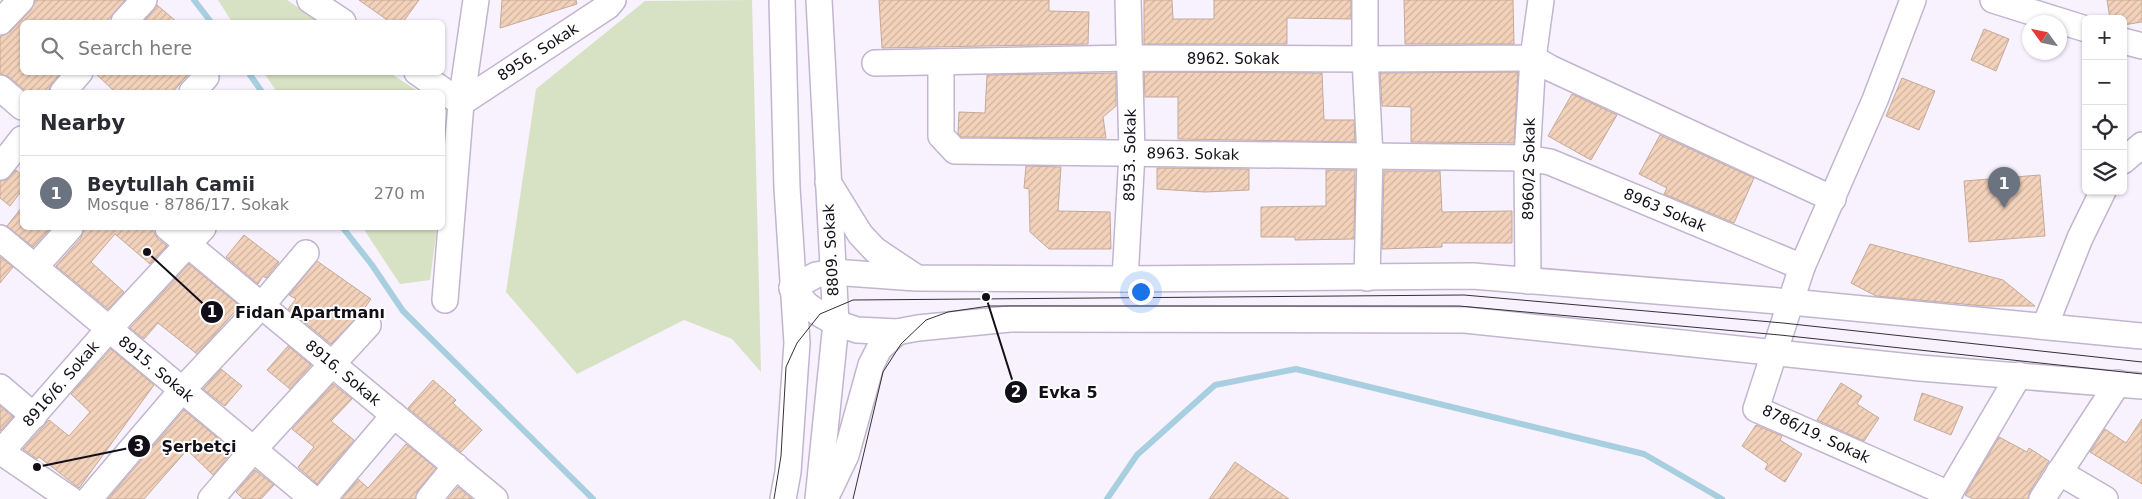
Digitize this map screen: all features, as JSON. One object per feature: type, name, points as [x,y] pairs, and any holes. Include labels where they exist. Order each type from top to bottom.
[{"type":"street","points":[[0,22],[21,0]]},
{"type":"street","points":[[126,20],[144,0]]},
{"type":"street","points":[[310,0],[340,20]]},
{"type":"street","points":[[445,300],[461,103],[476,0]]},
{"type":"street","name":"8956. Sokak","points":[[461,103],[608,6],[613,0]]},
{"type":"street","points":[[782,0],[787,188],[797,343],[788,472],[783,499]]},
{"type":"street","name":"8809. Sokak","points":[[818,499],[836,323],[819,0]]},
{"type":"street","name":"8953. Sokak","points":[[1126,279],[1132,153],[1128,0]]},
{"type":"street","points":[[1365,0],[1365,60],[1370,156],[1367,278]]},
{"type":"street","points":[[1541,0],[1533,58],[1550,68],[1833,199]]},
{"type":"street","name":"8786/19. Sokak","points":[[1913,0],[1875,100],[1802,267],[1756,409],[1948,497]]},
{"type":"street","points":[[1993,0],[2082,28]]},
{"type":"street","points":[[2127,42],[2142,46]]},
{"type":"street","name":"8962. Sokak","points":[[875,63],[1130,58],[1365,60],[1533,58]]},
{"type":"street","name":"8960/2 Sokak","points":[[1528,281],[1527,158],[1533,58]]},
{"type":"street","name":"8963. Sokak","points":[[941,62],[941,136],[955,151],[1527,158]]},
{"type":"street","points":[[65,90],[77,75]]},
{"type":"street","points":[[421,75],[443,90]]},
{"type":"street","points":[[0,88],[20,105]]},
{"type":"street","points":[[445,92],[461,103]]},
{"type":"street","points":[[0,167],[20,142]]},
{"type":"street","points":[[2127,158],[2142,145]]},
{"type":"street","name":"8963 Sokak","points":[[1527,158],[1550,162],[1802,267]]},
{"type":"street","points":[[827,180],[860,234],[875,250],[916,278]]},
{"type":"street","points":[[2045,326],[2080,238],[2101,195]]},
{"type":"street","points":[[35,267],[68,230]]},
{"type":"street","name":"8916. Sokak","points":[[175,230],[195,236],[262,306],[495,499]]},
{"type":"street","name":"8916/6. Sokak","points":[[1,452],[109,329],[195,236]]},
{"type":"street","name":"8915. Sokak","points":[[0,238],[313,499]]},
{"type":"street","points":[[88,499],[182,390],[262,306],[306,253]]},
{"type":"street","points":[[792,288],[816,275],[833,272],[916,278],[1126,279],[1473,276],[1791,302],[2142,336]]},
{"type":"street","points":[[792,288],[807,305],[836,323],[857,330],[897,332],[918,328],[1010,319],[1465,320],[1594,332],[1920,368],[2142,386]]},
{"type":"street","points":[[212,499],[331,363],[368,325]]},
{"type":"street","points":[[826,499],[846,455],[870,365],[879,349],[897,332]]},
{"type":"street","points":[[1948,497],[2019,375]]},
{"type":"street","points":[[2042,499],[2118,383]]},
{"type":"street","points":[[0,387],[34,416]]},
{"type":"street","points":[[323,499],[394,415]]},
{"type":"street","points":[[1,452],[58,496]]},
{"type":"street","points":[[429,499],[456,466]]},
{"type":"street","points":[[2059,472],[2105,499]]},
{"type":"green space","points":[[218,0],[287,0],[316,20],[231,20]]},
{"type":"green space","points":[[752,0],[761,372],[732,339],[684,320],[577,374],[506,292],[536,89],[645,1]]},
{"type":"green space","points":[[265,75],[393,75],[416,90],[276,90]]},
{"type":"green space","points":[[364,230],[437,230],[430,280],[400,284]]},
{"type":"building","points":[[35,0],[125,0],[108,20],[21,20],[31,10]]},
{"type":"building","points":[[359,0],[419,0],[404,20],[387,20]]},
{"type":"building","points":[[502,0],[576,0],[577,4],[500,28]]},
{"type":"building","points":[[879,0],[1049,0],[1049,11],[1089,12],[1088,44],[882,48]]},
{"type":"building","points":[[1144,0],[1172,0],[1173,19],[1214,19],[1214,0],[1351,0],[1351,19],[1287,18],[1287,44],[1144,44]]},
{"type":"building","points":[[1404,0],[1513,0],[1514,44],[1405,44]]},
{"type":"building","points":[[2107,0],[2142,0],[2142,22],[2127,24],[2127,15],[2109,15]]},
{"type":"building","points":[[157,5],[175,20],[145,20]]},
{"type":"building","points":[[20,22],[20,75],[59,75],[49,90],[25,90],[9,77],[0,74],[0,36],[10,32]]},
{"type":"building","points":[[1984,29],[2009,39],[1996,71],[1971,60]]},
{"type":"building","points":[[1144,72],[1322,73],[1324,120],[1354,120],[1355,142],[1178,139],[1178,97],[1145,97]]},
{"type":"building","points":[[1518,72],[1514,143],[1411,142],[1411,107],[1382,106],[1380,73]]},
{"type":"building","points":[[1116,73],[1116,106],[1103,117],[1106,138],[961,137],[958,133],[959,112],[985,113],[987,75]]},
{"type":"building","points":[[97,75],[187,75],[175,90],[113,90]]},
{"type":"building","points":[[1902,78],[1935,91],[1919,130],[1886,116]]},
{"type":"building","points":[[1572,94],[1617,115],[1591,160],[1548,136]]},
{"type":"building","points":[[1660,135],[1754,178],[1734,223],[1664,194],[1667,188],[1639,174]]},
{"type":"building","points":[[1026,166],[1061,167],[1058,211],[1110,212],[1111,249],[1049,249],[1030,232],[1029,189],[1024,188]]},
{"type":"building","points":[[1157,168],[1249,169],[1249,190],[1205,192],[1157,189]]},
{"type":"building","points":[[16,170],[20,173],[20,193],[10,206],[0,198],[0,181],[6,180]]},
{"type":"building","points":[[1326,170],[1355,170],[1354,239],[1295,240],[1295,237],[1261,237],[1261,207],[1326,206]]},
{"type":"building","points":[[1384,171],[1440,171],[1442,212],[1512,211],[1512,243],[1442,243],[1442,247],[1382,249]]},
{"type":"building","points":[[2040,175],[2045,236],[1969,242],[1964,181]]},
{"type":"building","points":[[20,210],[20,230],[49,230],[33,247],[7,226]]},
{"type":"building","points":[[83,230],[152,230],[158,239],[167,246],[150,264],[115,234],[91,262],[124,292],[108,309],[56,266],[81,238]]},
{"type":"building","points":[[244,235],[279,262],[266,278],[263,276],[258,284],[226,257]]},
{"type":"building","points":[[1870,244],[2003,280],[2035,306],[1984,306],[1876,296],[1851,283]]},
{"type":"building","points":[[0,257],[13,267],[0,283]]},
{"type":"building","points":[[317,261],[371,299],[361,313],[331,344],[288,309],[296,299],[289,295]]},
{"type":"building","points":[[189,264],[240,306],[197,354],[158,323],[144,339],[130,328]]},
{"type":"building","points":[[288,346],[311,365],[290,389],[267,370]]},
{"type":"building","points":[[111,349],[154,385],[79,488],[39,457],[37,459],[23,449],[49,420],[69,436],[90,412],[71,394]]},
{"type":"building","points":[[221,369],[242,386],[225,406],[203,389]]},
{"type":"building","points":[[433,380],[456,400],[453,403],[482,430],[461,452],[408,408]]},
{"type":"building","points":[[1841,383],[1862,396],[1857,404],[1879,418],[1864,441],[1817,420]]},
{"type":"building","points":[[333,384],[352,399],[331,421],[354,440],[317,484],[298,467],[314,447],[292,429]]},
{"type":"building","points":[[1922,393],[1963,407],[1951,435],[1914,420]]},
{"type":"building","points":[[0,406],[13,417],[0,431]]},
{"type":"building","points":[[184,410],[233,451],[213,475],[187,450],[144,499],[108,499]]},
{"type":"building","points":[[2142,419],[2142,484],[2090,452],[2105,429],[2126,443]]},
{"type":"building","points":[[1756,425],[1782,436],[1780,440],[1802,454],[1785,482],[1765,469],[1768,464],[1742,446]]},
{"type":"building","points":[[1999,437],[2027,452],[2029,448],[2049,461],[2030,491],[2028,499],[1973,499],[1965,495]]},
{"type":"building","points":[[406,444],[436,468],[418,490],[415,499],[342,499],[358,479],[368,488]]},
{"type":"building","points":[[1235,462],[1289,499],[1209,499]]},
{"type":"building","points":[[255,470],[274,485],[261,499],[243,499],[236,492]]},
{"type":"building","points":[[458,487],[472,499],[448,499]]},
{"type":"waterway","points":[[194,0],[209,20]]},
{"type":"waterway","points":[[250,75],[261,90]]},
{"type":"waterway","points":[[345,230],[372,265],[403,311],[593,499]]},
{"type":"waterway","points":[[1107,499],[1137,455],[1215,385],[1296,369],[1644,454],[1722,499]]},
{"type":"tram line","points":[[774,499],[781,456],[786,367],[797,343],[820,314],[853,300],[1464,295],[1783,323],[2142,362]]},
{"type":"tram line","points":[[853,499],[883,372],[901,344],[926,320],[948,312],[989,306],[1459,306],[1780,335],[2142,374]]},
{"type":"place","name":"Beytullah Camii","points":[[2004,208]]},
{"type":"place","name":"Fidan Apartmanı","points":[[147,252]]},
{"type":"place","name":"Evka 5","points":[[986,297]]},
{"type":"place","name":"Şerbetçi","points":[[37,467]]}]
